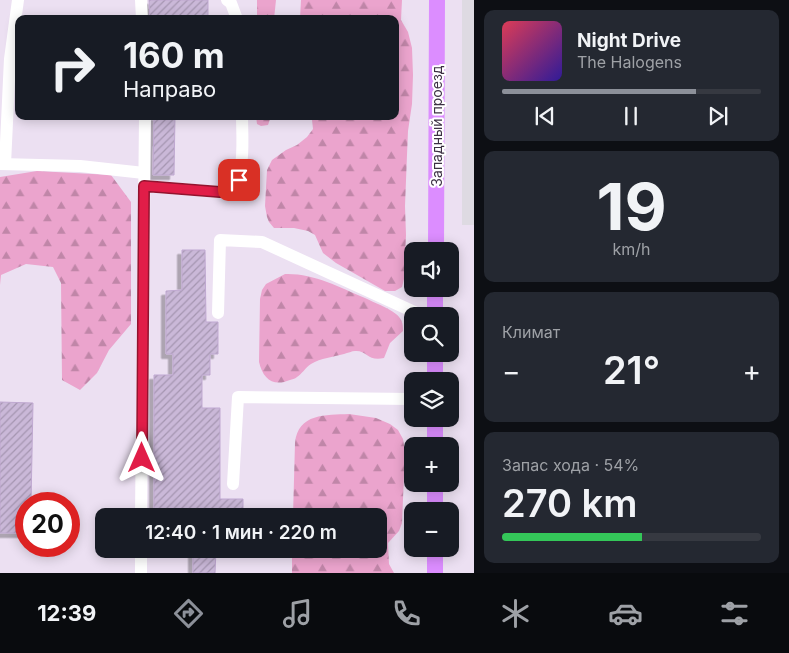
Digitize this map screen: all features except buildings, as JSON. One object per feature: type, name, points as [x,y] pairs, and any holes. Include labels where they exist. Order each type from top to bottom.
[{"type":"main road","name":"Западный проезд","points":[[436,242],[437,0]]},
{"type":"main road","points":[[434,573],[435,557]]},
{"type":"lane","points":[[18,0],[5,59],[2,164],[80,166],[144,173]]},
{"type":"lane","points":[[141,0],[142,15]]},
{"type":"lane","points":[[227,0],[231,2],[236,15]]},
{"type":"lane","points":[[141,508],[145,120]]},
{"type":"lane","points":[[144,186],[220,192],[231,189],[239,180],[242,167],[242,120]]},
{"type":"lane","points":[[218,313],[220,240],[262,242],[404,308]]},
{"type":"lane","points":[[233,484],[238,397],[404,399]]},
{"type":"lane","points":[[141,558],[141,573]]},
{"type":"green space","points":[[257,0],[276,0],[274,15],[257,15]]},
{"type":"green space","points":[[301,0],[402,0],[401,20],[408,32],[412,48],[413,75],[412,104],[408,131],[404,279],[402,287],[395,291],[385,291],[336,263],[323,253],[315,235],[308,231],[294,228],[274,228],[269,222],[265,206],[267,170],[272,160],[307,137],[313,129],[312,120],[399,120],[399,15],[300,15]]},
{"type":"green space","points":[[256,120],[270,120],[268,125],[261,126],[257,124]]},
{"type":"green space","points":[[37,171],[111,175],[131,202],[131,324],[109,350],[97,373],[80,390],[62,380],[61,283],[53,267],[26,264],[1,275],[0,285],[0,177]]},
{"type":"green space","points":[[285,274],[316,278],[385,307],[400,318],[403,331],[390,343],[384,358],[374,358],[359,351],[353,351],[315,362],[294,379],[279,383],[274,382],[263,373],[259,362],[260,299],[266,284]]},
{"type":"green space","points":[[349,414],[376,418],[398,430],[403,439],[402,523],[399,531],[388,543],[389,564],[394,573],[292,573],[292,558],[387,558],[387,508],[293,508],[297,433],[307,421],[331,415]]},
{"type":"shaded area","points":[[462,0],[474,0],[474,225],[462,225]]},
{"type":"route","points":[[142,458],[144,186],[220,192],[231,189],[239,180]]}]
